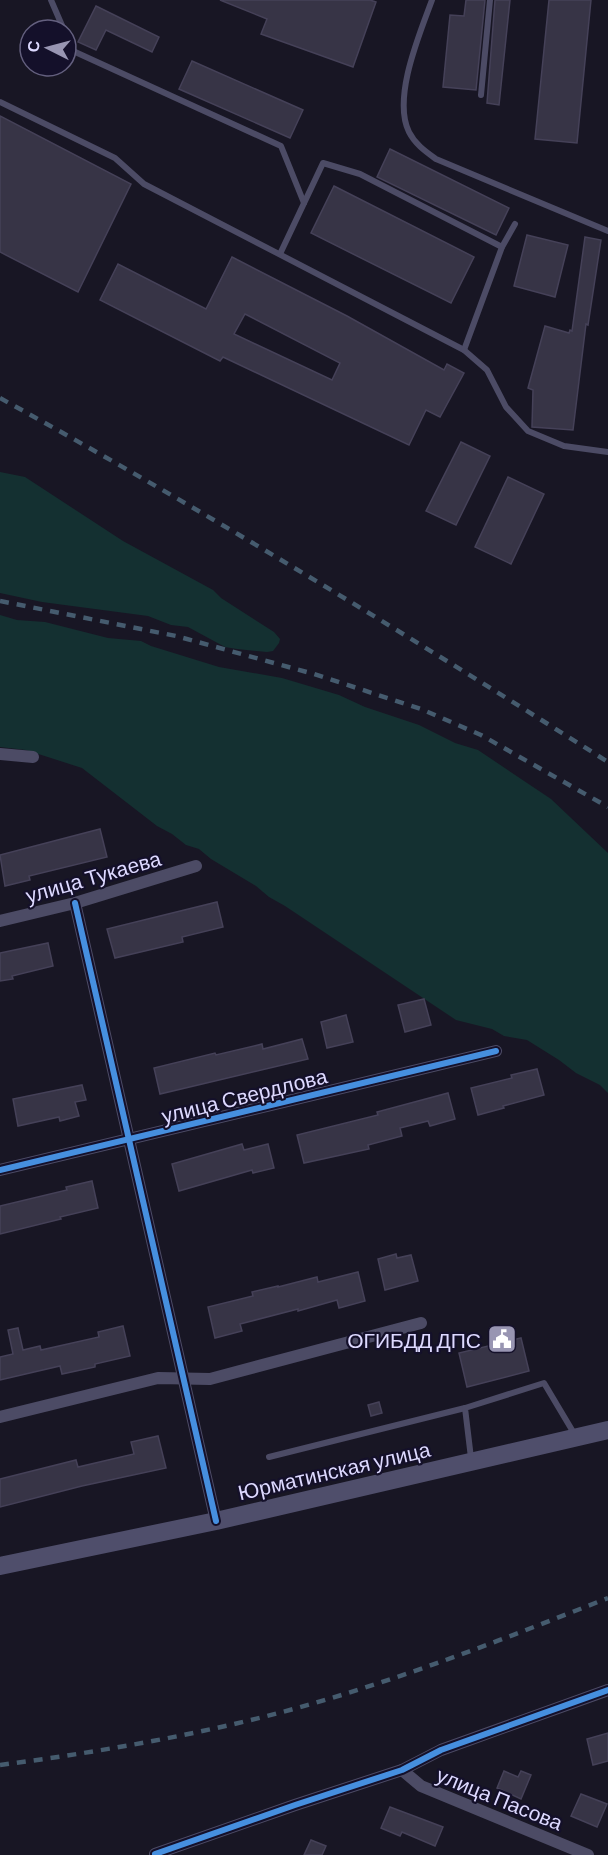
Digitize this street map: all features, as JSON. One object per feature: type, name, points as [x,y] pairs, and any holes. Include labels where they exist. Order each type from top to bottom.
[{"type":"main road","name":"Юрматинская улица","points":[[0,1566],[216,1521],[608,1431]]},
{"type":"street","points":[[0,754],[33,757]]},
{"type":"street","name":"улица Тукаева","points":[[0,921],[75,903],[196,866]]},
{"type":"street","points":[[75,903],[216,1521]]},
{"type":"street","name":"улица Свердлова","points":[[0,1170],[496,1051]]},
{"type":"street","points":[[0,1417],[158,1378],[210,1379],[421,1323]]},
{"type":"street","points":[[154,1855],[402,1770],[441,1750],[608,1690]]},
{"type":"street","name":"улица Пасова","points":[[402,1770],[420,1786],[588,1855]]},
{"type":"lane","points":[[51,0],[59,18]]},
{"type":"lane","points":[[432,0],[411,58],[405,97],[404,114],[408,131],[418,146],[435,159],[608,231]]},
{"type":"lane","points":[[481,95],[490,0]]},
{"type":"lane","points":[[78,53],[281,146],[304,203]]},
{"type":"lane","points":[[0,102],[115,158],[144,184],[464,350],[487,370],[506,406],[528,431],[564,446],[608,453]]},
{"type":"lane","points":[[280,254],[323,163],[360,174],[502,247]]},
{"type":"lane","points":[[464,350],[502,247],[515,224]]},
{"type":"lane","points":[[269,1457],[465,1408],[544,1383],[577,1437]]},
{"type":"lane","points":[[465,1408],[472,1462]]},
{"type":"green space","points":[[0,472],[25,477],[123,541],[213,590],[221,598],[274,632],[280,639],[279,643],[273,651],[267,652],[225,647],[188,627],[171,625],[148,616],[42,602],[0,593]]},
{"type":"green space","points":[[0,615],[17,620],[45,622],[108,638],[141,641],[219,667],[282,678],[339,695],[365,707],[419,725],[455,743],[478,750],[551,799],[608,853],[608,1093],[600,1085],[576,1073],[527,1040],[504,1036],[492,1029],[456,1020],[199,849],[186,845],[157,826],[82,768],[26,750],[0,747]]},
{"type":"building","points":[[220,0],[370,0],[376,2],[353,67],[261,34],[267,19]]},
{"type":"building","points":[[466,0],[485,0],[476,90],[443,87],[450,15],[464,16]]},
{"type":"building","points":[[495,0],[510,0],[499,105],[487,103]]},
{"type":"building","points":[[549,0],[591,0],[577,143],[535,139]]},
{"type":"building","points":[[96,6],[159,37],[152,52],[106,30],[96,50],[78,42]]},
{"type":"building","points":[[192,61],[303,110],[290,138],[179,89]]},
{"type":"building","points":[[0,116],[131,184],[78,292],[0,252]]},
{"type":"building","points":[[390,149],[509,208],[496,235],[377,177]]},
{"type":"building","points":[[334,186],[474,257],[451,303],[311,233]]},
{"type":"building","points":[[527,235],[568,245],[555,297],[514,286]]},
{"type":"building","points":[[585,237],[601,240],[588,325],[586,324],[573,430],[532,427],[533,390],[528,388],[545,326],[569,333],[570,330],[572,331]]},
{"type":"building","points":[[232,257],[347,316],[444,370],[447,364],[464,373],[440,417],[426,410],[409,445],[223,357],[220,361],[100,300],[118,264],[206,309]],"holes":[[[245,314],[340,363],[332,380],[234,334]]]},
{"type":"building","points":[[461,442],[490,456],[456,525],[426,511]]},
{"type":"building","points":[[508,477],[544,494],[511,564],[475,547]]},
{"type":"building","points":[[100,829],[107,857],[29,876],[30,880],[5,886],[0,855]]},
{"type":"building","points":[[217,902],[223,927],[182,937],[183,942],[115,958],[107,929]]},
{"type":"building","points":[[48,943],[53,966],[0,981],[0,953]]},
{"type":"building","points":[[424,999],[431,1025],[405,1032],[398,1005]]},
{"type":"building","points":[[346,1015],[353,1042],[327,1048],[321,1022]]},
{"type":"building","points":[[302,1039],[308,1059],[160,1094],[154,1068],[215,1053],[216,1055],[262,1044],[263,1049]]},
{"type":"building","points":[[537,1069],[544,1095],[478,1115],[471,1088]]},
{"type":"building","points":[[82,1085],[86,1100],[75,1102],[79,1116],[60,1121],[59,1117],[18,1126],[13,1099]]},
{"type":"building","points":[[448,1093],[455,1119],[430,1126],[428,1121],[400,1128],[402,1136],[368,1145],[369,1149],[304,1163],[297,1135],[378,1115],[377,1112]]},
{"type":"building","points":[[242,1144],[244,1150],[268,1144],[274,1168],[253,1173],[252,1170],[179,1191],[172,1164]]},
{"type":"building","points":[[92,1181],[98,1208],[0,1234],[0,1206],[67,1190],[66,1187]]},
{"type":"building","points":[[396,1254],[397,1258],[411,1255],[418,1281],[385,1290],[378,1259]]},
{"type":"building","points":[[358,1272],[365,1301],[339,1308],[337,1300],[298,1311],[298,1309],[240,1324],[242,1331],[215,1338],[208,1307],[253,1296],[252,1292],[317,1277],[318,1282]]},
{"type":"building","points":[[123,1326],[130,1356],[62,1374],[60,1366],[0,1380],[0,1357],[13,1354],[8,1330],[18,1328],[23,1350],[40,1346],[41,1350],[99,1337],[98,1332]]},
{"type":"building","points":[[521,1338],[529,1371],[467,1387],[459,1353]]},
{"type":"building","points":[[379,1402],[382,1413],[371,1416],[368,1405]]},
{"type":"building","points":[[158,1436],[166,1468],[0,1507],[0,1479],[76,1460],[78,1467],[134,1454],[131,1442]]},
{"type":"building","points":[[608,1733],[608,1761],[593,1765],[587,1739]]},
{"type":"building","points":[[504,1771],[518,1777],[521,1771],[531,1775],[521,1799],[497,1788]]},
{"type":"building","points":[[581,1794],[607,1804],[597,1827],[571,1816]]},
{"type":"building","points":[[390,1807],[443,1827],[435,1846],[402,1832],[400,1836],[381,1828]]},
{"type":"building","points":[[311,1840],[326,1846],[322,1855],[304,1855]]},
{"type":"railway","points":[[0,398],[154,485],[307,576],[608,762]]},
{"type":"railway","points":[[0,601],[176,636],[314,674],[421,709],[481,735],[608,807]]},
{"type":"railway","points":[[0,1765],[157,1740],[297,1708],[432,1665],[608,1598]]},
{"type":"cycle path","points":[[75,903],[216,1521]]},
{"type":"cycle path","points":[[0,1170],[496,1051]]},
{"type":"cycle path","points":[[155,1854],[402,1770],[441,1750],[608,1690]]},
{"type":"place","name":"ОГИБДД ДПС","points":[[502,1339]]}]
